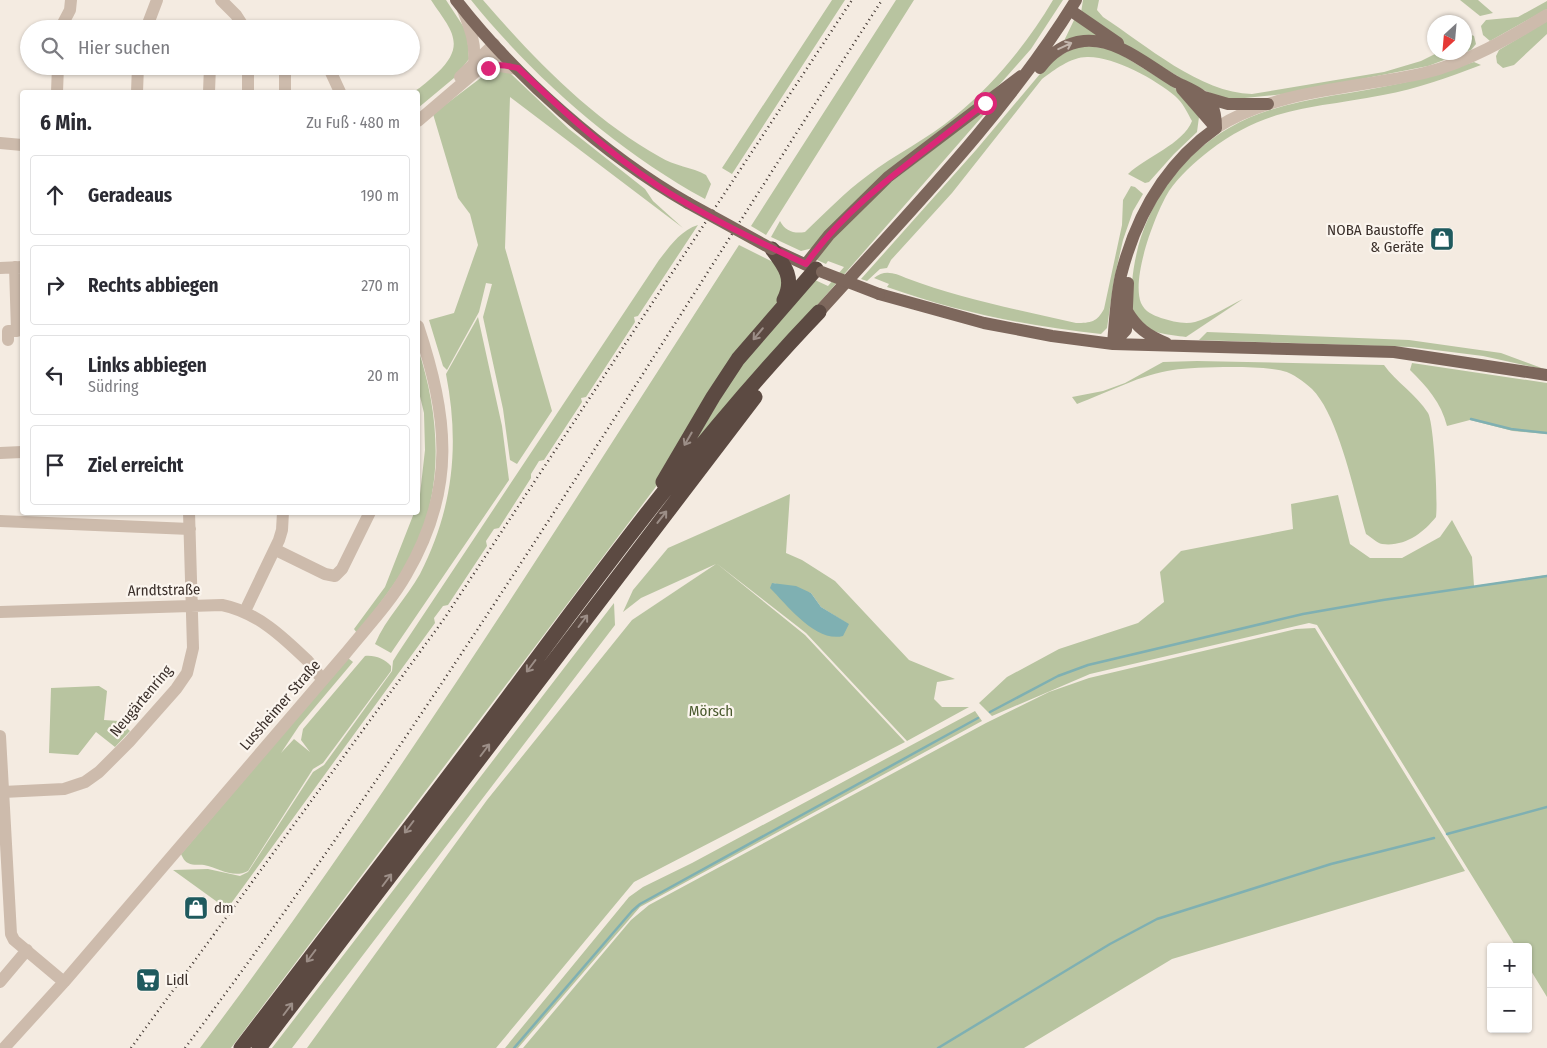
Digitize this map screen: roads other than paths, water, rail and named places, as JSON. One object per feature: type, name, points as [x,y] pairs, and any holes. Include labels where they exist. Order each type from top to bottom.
[{"type":"highway","points":[[772,249],[789,273],[790,284],[778,310]]},
{"type":"highway","points":[[624,543],[651,503],[726,376],[778,310],[815,268]]},
{"type":"highway","points":[[241,1048],[624,543],[775,357],[819,312]]},
{"type":"highway","points":[[259,1048],[819,312]]},
{"type":"main road","points":[[458,3],[497,48],[518,68],[608,149],[659,187],[772,249],[879,294],[984,323],[1052,336],[1113,344],[1394,352],[1547,375]]},
{"type":"main road","points":[[819,312],[1015,89],[1073,5],[1128,52],[1204,97],[1228,104],[1268,104]]},
{"type":"main road","points":[[1015,89],[1055,51],[1074,42],[1098,41],[1128,52]]},
{"type":"main road","points":[[815,268],[840,223],[888,177],[970,116],[1004,87],[1028,72]]},
{"type":"main road","points":[[1176,82],[1216,128]]},
{"type":"main road","points":[[1204,97],[1214,111],[1216,128]]},
{"type":"main road","points":[[1113,344],[1121,276],[1138,224],[1159,185],[1186,152],[1216,128]]},
{"type":"main road","points":[[1113,344],[1126,330],[1127,260]]},
{"type":"main road","points":[[1127,311],[1136,326],[1148,336],[1172,346]]},
{"type":"street","points":[[65,20],[70,10],[71,0]]},
{"type":"street","points":[[149,20],[157,0]]},
{"type":"street","points":[[222,0],[239,20]]},
{"type":"street","points":[[458,3],[472,33],[477,66]]},
{"type":"street","points":[[1216,128],[1237,116],[1268,104],[1426,72],[1485,49],[1547,15]]},
{"type":"street","points":[[420,118],[497,48]]},
{"type":"street","points":[[420,110],[477,66],[494,65],[518,68]]},
{"type":"street","points":[[57,90],[58,75]]},
{"type":"street","points":[[137,90],[138,75]]},
{"type":"street","points":[[209,90],[210,75]]},
{"type":"street","points":[[248,75],[248,90]]},
{"type":"street","points":[[285,75],[285,90]]},
{"type":"street","points":[[332,75],[339,90]]},
{"type":"street","points":[[0,144],[20,145]]},
{"type":"street","points":[[0,268],[19,267],[17,331],[8,331],[8,340]]},
{"type":"street","name":"Lussheimer Straße","points":[[4,1048],[64,982],[374,619],[406,575],[426,534],[437,498],[442,472],[441,413],[432,370],[420,332]]},
{"type":"street","points":[[0,453],[20,452]]},
{"type":"street","name":"Neugärtenring","points":[[3,792],[64,789],[85,782],[99,772],[169,697],[187,673],[193,648],[189,515]]},
{"type":"street","points":[[245,611],[276,550],[282,530],[283,515]]},
{"type":"street","points":[[276,550],[325,574],[335,576],[342,569],[369,515]]},
{"type":"street","points":[[0,521],[190,529]]},
{"type":"street","name":"Arndtstraße","points":[[0,612],[222,605],[245,611],[258,618],[310,663],[324,666],[326,675]]},
{"type":"street","points":[[0,736],[11,934],[14,940],[64,982]]},
{"type":"street","points":[[0,982],[27,950]]},
{"type":"water","points":[[772,583],[796,586],[811,593],[821,607],[849,624],[843,636],[833,637],[813,629],[794,613],[770,588]]},
{"type":"waterway","points":[[1471,419],[1511,429],[1547,433]]},
{"type":"waterway","points":[[990,712],[1058,676],[1088,665],[1303,614],[1383,600],[1547,576]]},
{"type":"waterway","points":[[514,1048],[640,904],[978,718]]},
{"type":"waterway","points":[[1447,834],[1547,807]]},
{"type":"waterway","points":[[938,1048],[1110,944],[1157,919],[1331,864],[1434,838]]},
{"type":"railway","points":[[131,1048],[444,619],[852,0]]},
{"type":"railway","points":[[185,1048],[278,921],[456,662],[628,398],[882,0]]},
{"type":"place","name":"NOBA Baustoffe & Geräte","points":[[1442,239]]},
{"type":"place","name":"dm","points":[[196,908]]},
{"type":"place","name":"Lidl","points":[[148,980]]},
{"type":"park label","name":"Mörsch","points":[[711,711]]}]
